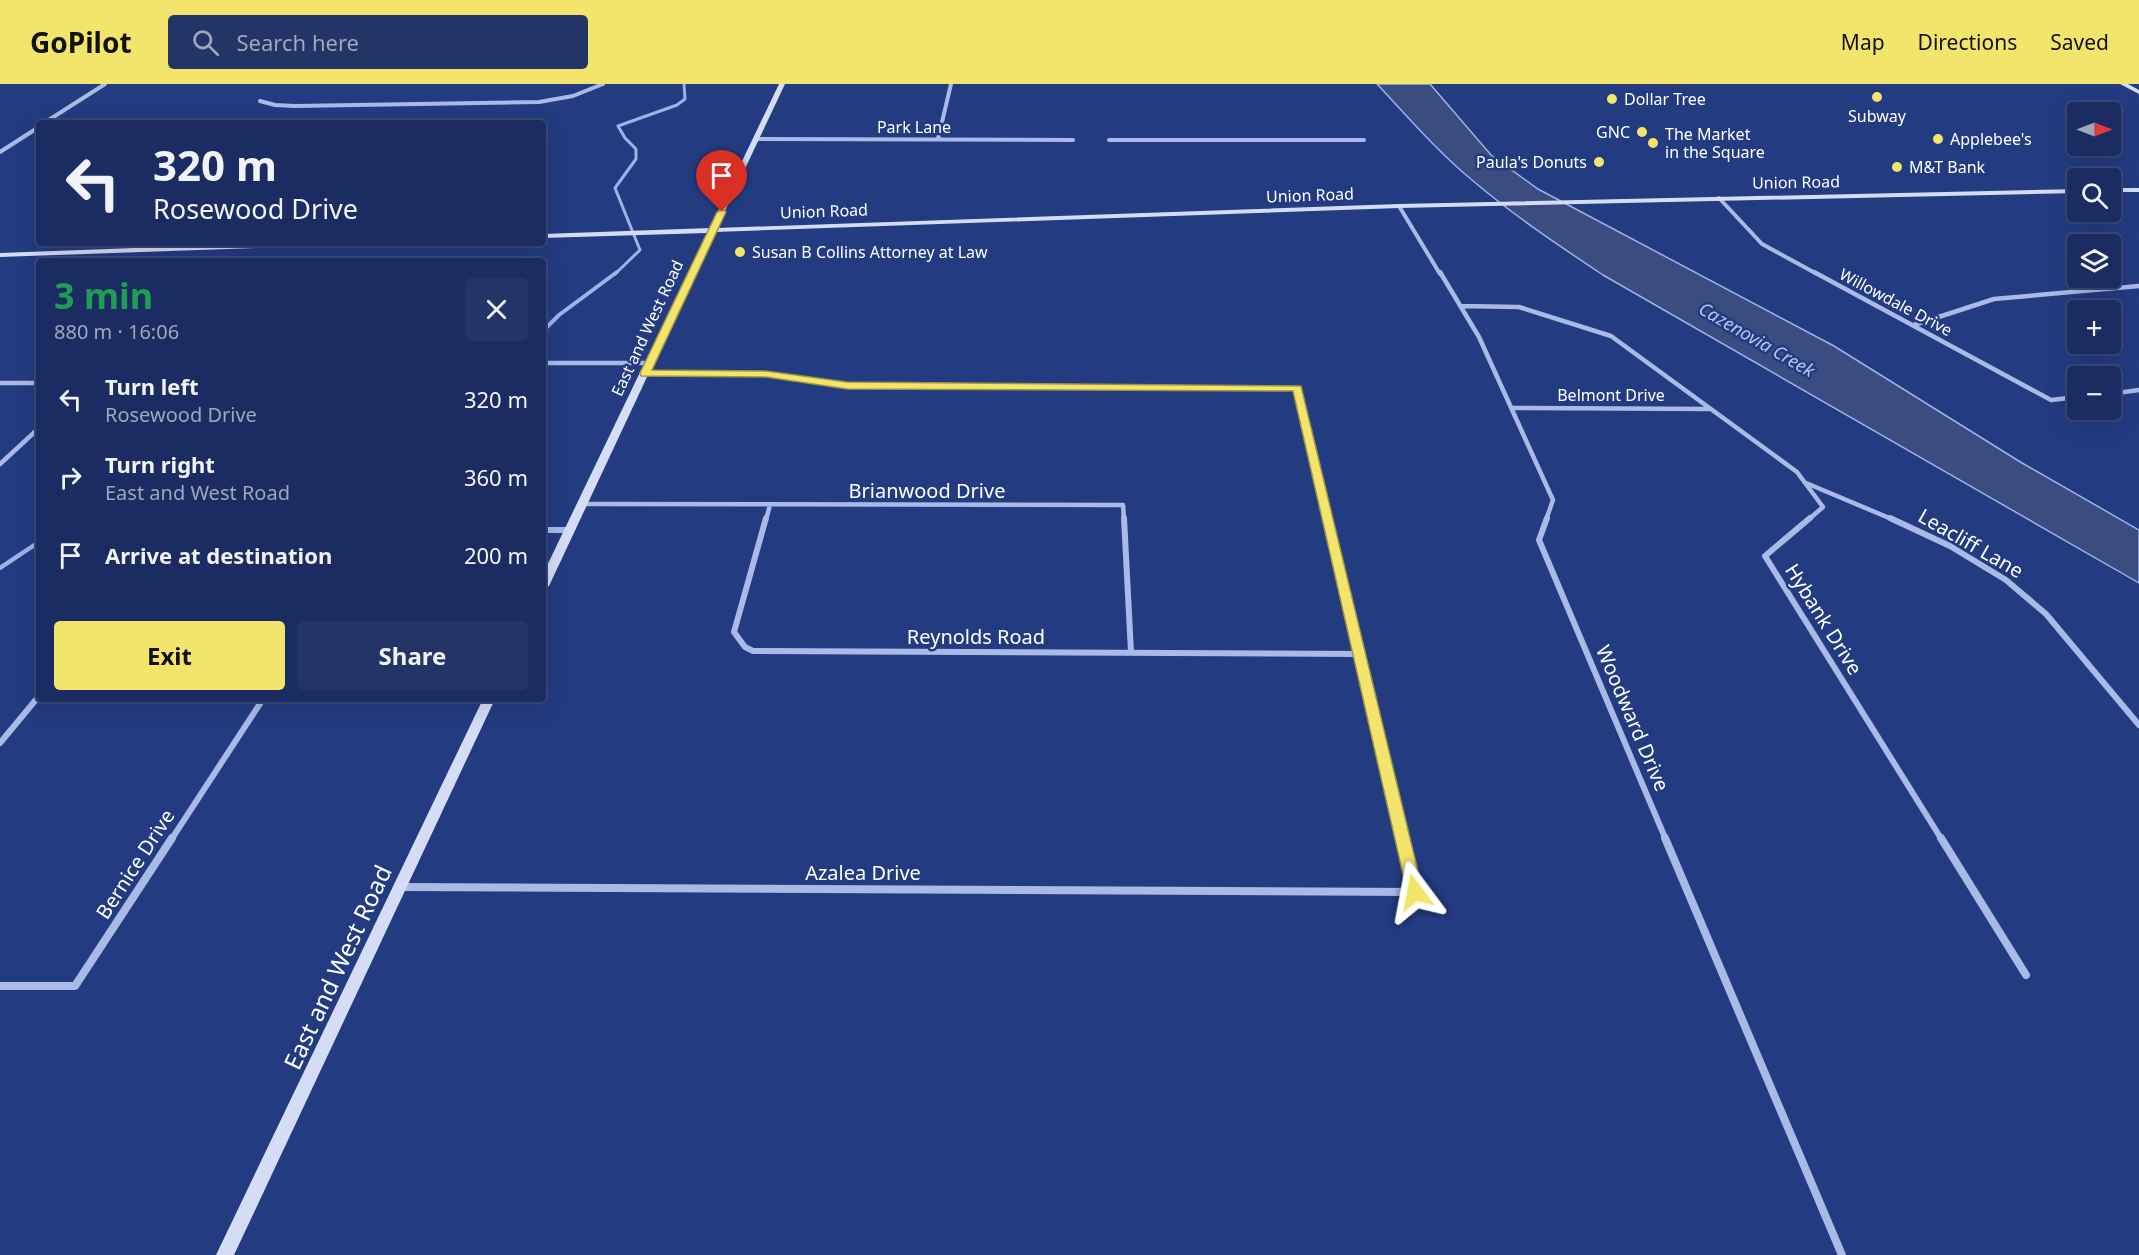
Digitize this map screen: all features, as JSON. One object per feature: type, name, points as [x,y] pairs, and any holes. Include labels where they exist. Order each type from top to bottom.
[{"type":"main road","name":"East and West Road","points":[[546,580],[782,84]]},
{"type":"main road","points":[[2123,84],[2139,92]]},
{"type":"main road","points":[[2121,190],[2139,189]]},
{"type":"main road","name":"Union Road","points":[[546,236],[1399,206],[2067,191]]},
{"type":"main road","points":[[0,255],[253,246]]},
{"type":"main road","name":"East and West Road","points":[[225,1255],[488,702]]},
{"type":"street","points":[[50,120],[105,84]]},
{"type":"street","points":[[260,101],[275,105],[295,106],[527,102],[573,96],[603,84]]},
{"type":"street","points":[[938,139],[951,84]]},
{"type":"street","points":[[0,152],[36,129]]},
{"type":"street","name":"Park Lane","points":[[756,139],[1073,140]]},
{"type":"street","points":[[1109,140],[1364,140]]},
{"type":"street","name":"Willowdale Drive","points":[[1719,198],[1762,244],[2051,400],[2067,398]]},
{"type":"street","name":"Woodward Drive","points":[[1399,206],[1479,337],[1553,500],[1539,540],[1842,1255]]},
{"type":"street","points":[[1914,325],[1994,299],[2139,286]]},
{"type":"street","name":"Hybank Drive","points":[[1460,306],[1519,307],[1611,336],[1797,471],[1823,507],[1765,556],[2026,975]]},
{"type":"street","points":[[546,363],[650,363]]},
{"type":"street","points":[[645,373],[766,374],[847,386],[1297,388],[1360,654]]},
{"type":"street","points":[[0,383],[36,383]]},
{"type":"street","points":[[2121,392],[2139,390]]},
{"type":"street","name":"Belmont Drive","points":[[1512,408],[1710,409]]},
{"type":"street","points":[[0,464],[36,431]]},
{"type":"street","name":"Leacliff Lane","points":[[1806,483],[1916,529],[1968,556],[2006,580],[2046,614],[2139,725]]},
{"type":"street","name":"Brianwood Drive","points":[[582,504],[1124,505],[1131,652]]},
{"type":"street","name":"Reynolds Road","points":[[770,505],[734,632],[745,647],[753,651],[1360,654]]},
{"type":"street","points":[[546,530],[570,530]]},
{"type":"street","name":"Azalea Drive","points":[[400,887],[1415,892],[1360,654]]},
{"type":"street","points":[[0,743],[36,700]]},
{"type":"street","name":"Bernice Drive","points":[[0,986],[75,986],[262,702]]},
{"type":"water","name":"Cazenovia Creek","points":[[1377,84],[1430,84],[1491,155],[1538,189],[1834,346],[2022,463],[2139,530],[2139,583],[1603,275],[1520,218],[1472,180],[1435,146]]},
{"type":"waterway","points":[[615,274],[640,250],[615,188],[636,159],[636,149],[625,138],[618,126],[677,105],[685,99],[684,84]]},
{"type":"waterway","points":[[546,328],[559,315],[617,272]]},
{"type":"waterway","points":[[0,568],[36,544]]},
{"type":"place","name":"Subway","points":[[1877,97]]},
{"type":"place","name":"Dollar Tree","points":[[1612,99]]},
{"type":"place","name":"GNC","points":[[1642,132]]},
{"type":"place","name":"Applebee's","points":[[1938,139]]},
{"type":"place","name":"The Market in the Square","points":[[1653,143]]},
{"type":"place","name":"Paula's Donuts","points":[[1599,162]]},
{"type":"place","name":"M&T Bank","points":[[1897,167]]},
{"type":"place","name":"Susan B Collins Attorney at Law","points":[[740,252]]},
{"type":"route","points":[[722,212],[645,373],[766,374],[847,386],[1297,388],[1415,892]]}]
